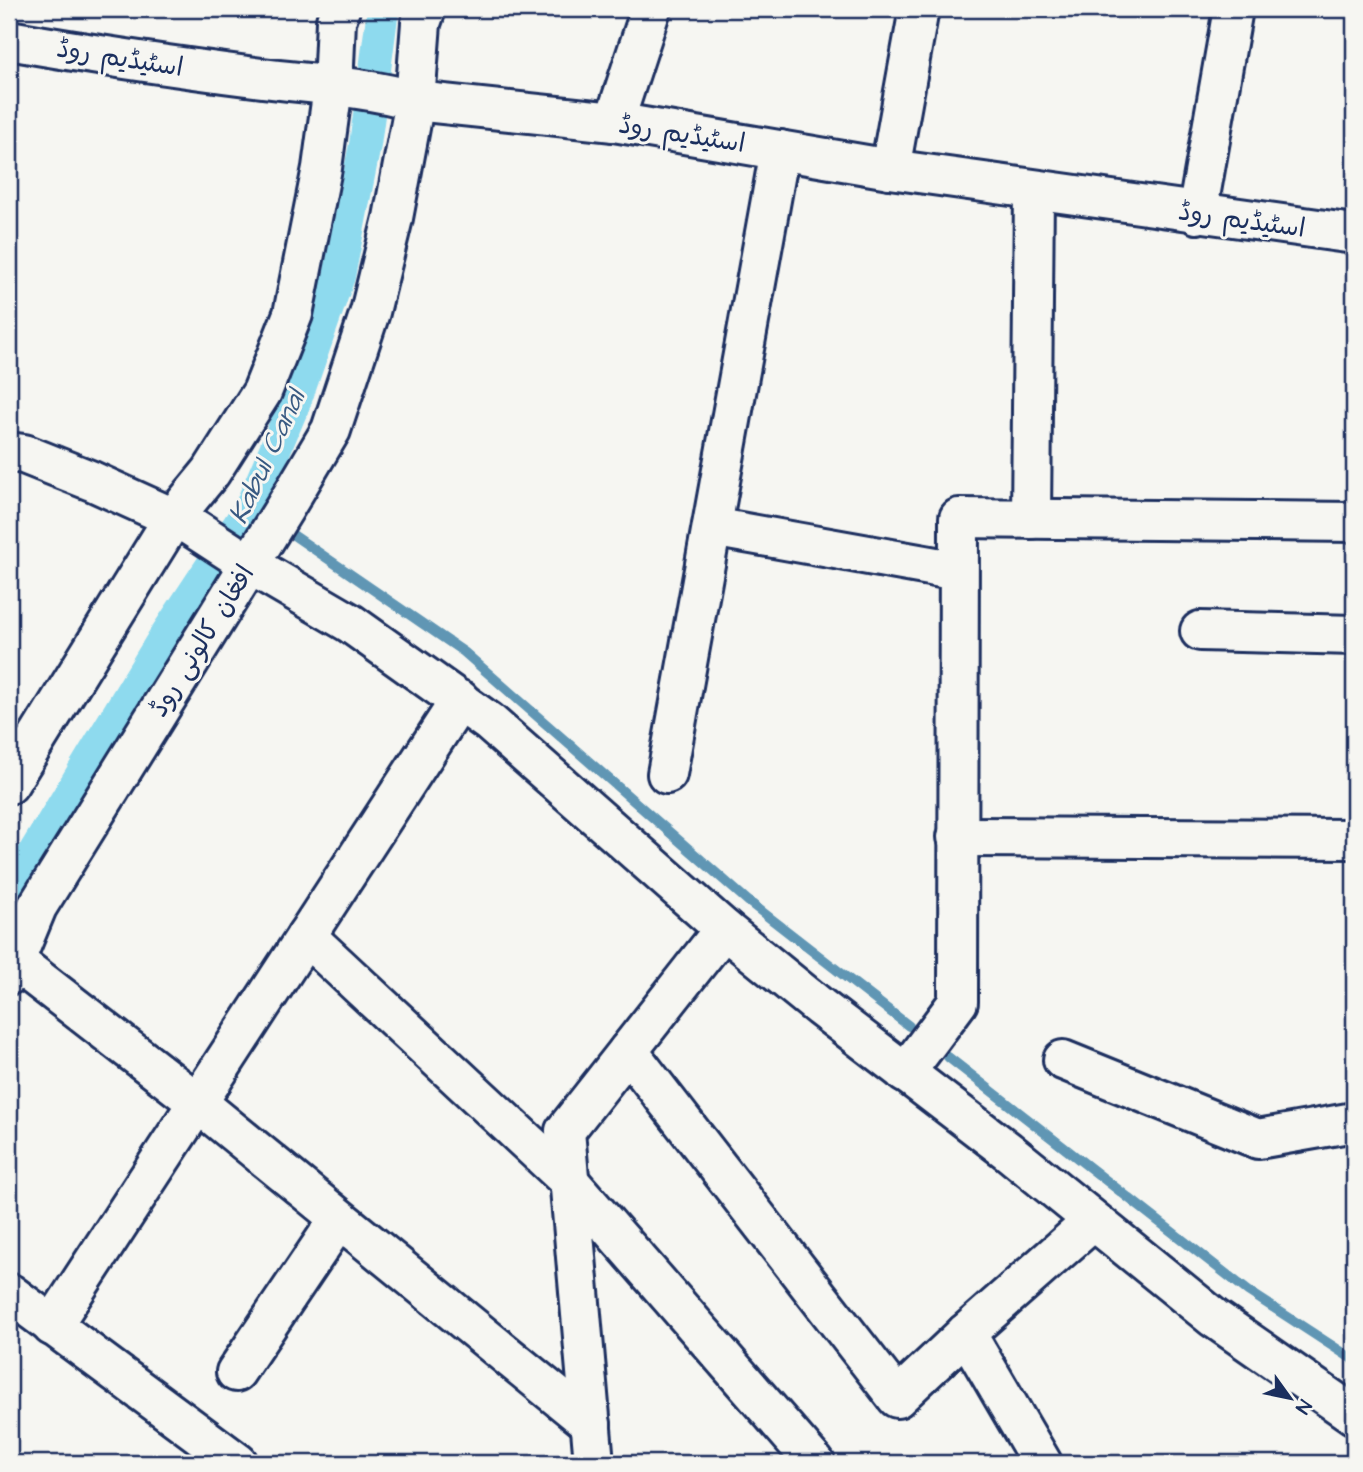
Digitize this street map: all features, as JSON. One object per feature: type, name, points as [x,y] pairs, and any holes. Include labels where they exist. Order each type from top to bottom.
[{"type":"street","points":[[9,784],[262,392],[293,314],[322,168],[333,87],[336,21],[340,9]]},
{"type":"street","name":"افغان کالونی روڈ","points":[[12,968],[37,907],[245,558],[284,509],[331,429],[370,312],[393,218],[408,99],[421,23],[426,9]]},
{"type":"street","points":[[614,122],[651,9]]},
{"type":"street","points":[[890,169],[919,9]]},
{"type":"street","points":[[1197,214],[1233,9]]},
{"type":"street","name":"اسٹیڈیم روڈ","points":[[9,40],[121,60],[408,99],[614,122],[1034,191],[1354,234]]},
{"type":"street","points":[[667,774],[780,150]]},
{"type":"street","points":[[1031,519],[1034,191]]},
{"type":"street","points":[[9,452],[24,454],[92,481],[181,521],[350,623],[460,700],[489,722],[724,929],[820,1007],[1214,1318],[1354,1415]]},
{"type":"street","points":[[905,1073],[958,1002],[959,518],[1354,522]]},
{"type":"street","points":[[712,527],[958,571]]},
{"type":"street","points":[[1200,631],[1354,635]]},
{"type":"street","points":[[52,1325],[460,700]]},
{"type":"street","points":[[957,836],[1354,839]]},
{"type":"street","points":[[594,1463],[565,1131],[724,929]]},
{"type":"street","points":[[306,936],[570,1182],[815,1463]]},
{"type":"street","points":[[12,968],[198,1103],[591,1424]]},
{"type":"street","points":[[628,1051],[897,1398],[1093,1220]]},
{"type":"street","points":[[1063,1060],[1258,1139],[1354,1122]]},
{"type":"street","points":[[236,1372],[339,1219]]},
{"type":"street","points":[[9,1293],[238,1463]]},
{"type":"street","points":[[966,1333],[1042,1463]]},
{"type":"waterway","name":"Kabul Canal","points":[[9,894],[163,639],[251,506],[295,402],[339,276],[365,145],[383,9]]},
{"type":"waterway","points":[[251,506],[271,519]]},
{"type":"waterway","points":[[283,528],[464,652],[748,901],[909,1026]]},
{"type":"waterway","points":[[948,1057],[1248,1291],[1354,1360]]}]
